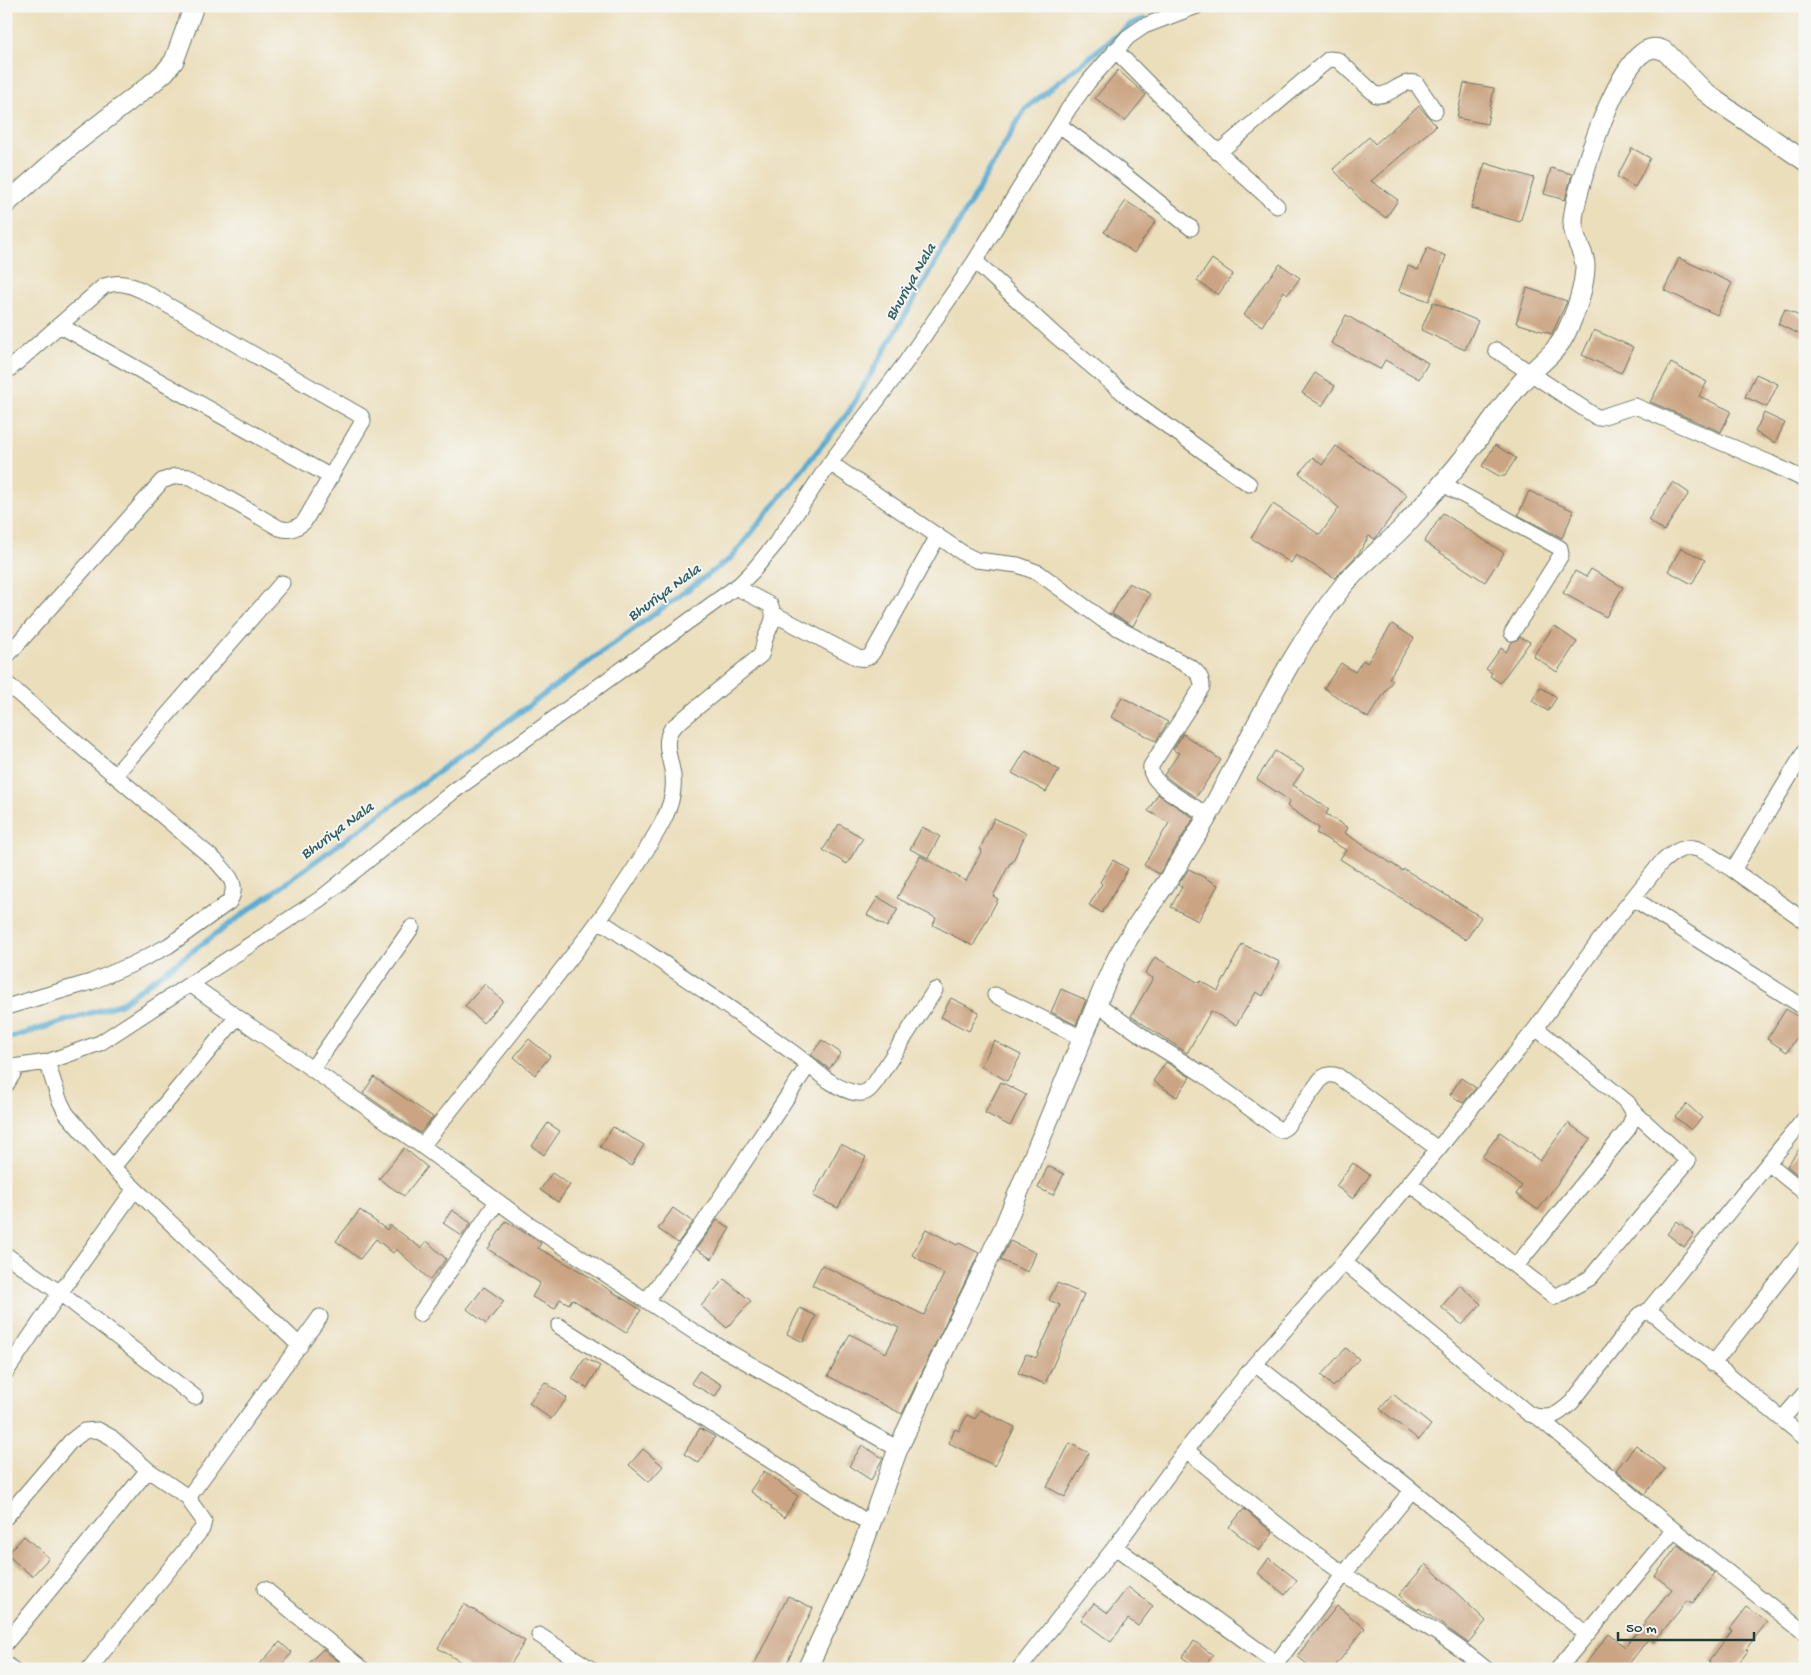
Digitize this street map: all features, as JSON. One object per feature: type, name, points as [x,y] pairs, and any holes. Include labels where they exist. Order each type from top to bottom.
[{"type":"street","points":[[6,204],[70,147],[150,86],[165,72],[174,61],[194,6]]},
{"type":"street","points":[[6,1085],[12,1067],[47,1062],[100,1043],[320,899],[454,791],[736,587],[752,572],[776,543],[830,463],[906,362],[975,261],[1069,108],[1089,81],[1128,37],[1144,26],[1197,6]]},
{"type":"street","points":[[807,1669],[837,1606],[898,1449],[1004,1227],[1116,957],[1127,938],[1165,885],[1208,815],[1292,658],[1321,613],[1361,565],[1391,539],[1463,459],[1530,374],[1557,348],[1565,336],[1581,288],[1585,267],[1573,230],[1575,208],[1592,146],[1608,106],[1624,77],[1642,53],[1658,48],[1666,52],[1703,90],[1718,102],[1805,161]]},
{"type":"street","points":[[1115,50],[1218,153],[1277,206]]},
{"type":"street","points":[[1218,153],[1329,59],[1338,60],[1376,95],[1384,95],[1409,82],[1416,83],[1435,111]]},
{"type":"street","points":[[1059,125],[1092,148],[1191,228]]},
{"type":"street","points":[[975,261],[1056,336],[1134,402],[1249,484]]},
{"type":"street","points":[[6,372],[104,286],[120,283],[130,284],[361,416],[363,421],[304,522],[290,530],[279,528],[191,477],[175,476],[162,481],[6,657]]},
{"type":"street","points":[[59,325],[331,477]]},
{"type":"street","points":[[1496,350],[1598,418],[1635,406],[1770,462],[1805,480]]},
{"type":"street","points":[[830,463],[964,554],[976,560],[1018,565],[1039,573],[1103,620],[1192,668],[1199,675],[1202,687],[1150,770],[1159,785],[1208,815]]},
{"type":"street","points":[[1441,483],[1560,548],[1561,555],[1512,633]]},
{"type":"street","points":[[736,587],[770,605],[774,614],[858,658],[867,658],[876,647],[938,536]]},
{"type":"street","points":[[115,775],[282,584]]},
{"type":"street","points":[[422,1146],[599,920],[651,843],[667,814],[673,796],[673,776],[667,741],[669,732],[676,724],[761,655],[774,614]]},
{"type":"street","points":[[6,683],[218,862],[234,886],[233,895],[229,902],[168,946],[91,982],[6,1006]]},
{"type":"street","points":[[1733,870],[1805,751]]},
{"type":"street","points":[[1019,1669],[1115,1547],[1186,1450],[1255,1364],[1410,1184],[1536,1028],[1602,937],[1660,864],[1680,848],[1698,849],[1733,870],[1805,921]]},
{"type":"street","points":[[1634,899],[1805,1008]]},
{"type":"street","points":[[599,920],[830,1081],[854,1092],[862,1093],[868,1091],[877,1080],[935,990]]},
{"type":"street","points":[[312,1069],[412,927]]},
{"type":"street","points":[[190,984],[236,1018],[422,1146],[497,1202],[699,1335],[898,1449]]},
{"type":"street","points":[[995,995],[1082,1038]]},
{"type":"street","points":[[1096,1003],[1148,1040],[1204,1074],[1278,1129],[1281,1130],[1286,1127],[1321,1079],[1332,1074],[1338,1076],[1438,1149]]},
{"type":"street","points":[[113,1168],[236,1018]]},
{"type":"street","points":[[1410,1184],[1554,1297],[1590,1278],[1688,1160],[1632,1110],[1628,1103],[1536,1028]]},
{"type":"street","points":[[47,1062],[59,1099],[66,1112],[113,1168],[300,1346]]},
{"type":"street","points":[[647,1300],[703,1224],[808,1064]]},
{"type":"street","points":[[1516,1266],[1628,1128],[1633,1120],[1632,1110]]},
{"type":"street","points":[[1539,1418],[1551,1417],[1561,1413],[1572,1402],[1638,1317],[1642,1313],[1647,1312],[1805,1118]]},
{"type":"street","points":[[1768,1163],[1805,1194]]},
{"type":"street","points":[[6,1372],[60,1293],[136,1189]]},
{"type":"street","points":[[420,1314],[497,1202]]},
{"type":"street","points":[[1713,1364],[1805,1247]]},
{"type":"street","points":[[6,1254],[195,1397]]},
{"type":"street","points":[[1344,1262],[1514,1402],[1529,1414],[1539,1418],[1674,1530],[1805,1633]]},
{"type":"street","points":[[1647,1312],[1656,1316],[1805,1438]]},
{"type":"street","points":[[189,1498],[320,1317]]},
{"type":"street","points":[[559,1326],[870,1524]]},
{"type":"street","points":[[1255,1364],[1412,1490],[1586,1634]]},
{"type":"street","points":[[1782,1419],[1805,1393]]},
{"type":"street","points":[[6,1517],[70,1442],[84,1431],[98,1430],[111,1436],[148,1470],[189,1498],[204,1521],[202,1530],[89,1669]]},
{"type":"street","points":[[1186,1450],[1306,1547],[1344,1574],[1438,1633],[1482,1667]]},
{"type":"street","points":[[6,1643],[148,1470]]},
{"type":"street","points":[[1115,1547],[1274,1666],[1344,1574],[1412,1490]]},
{"type":"street","points":[[1558,1669],[1674,1530]]},
{"type":"street","points":[[265,1589],[362,1669]]},
{"type":"street","points":[[539,1635],[591,1669]]},
{"type":"street","points":[[6,1664],[12,1669]]},
{"type":"building","points":[[1118,70],[1146,95],[1125,121],[1095,98]]},
{"type":"building","points":[[1464,83],[1494,88],[1487,124],[1457,118]]},
{"type":"building","points":[[1419,106],[1436,126],[1371,181],[1398,200],[1386,218],[1362,201],[1333,169],[1369,137],[1375,144]]},
{"type":"building","points":[[1632,148],[1650,158],[1635,187],[1617,177]]},
{"type":"building","points":[[1485,163],[1534,178],[1520,222],[1471,208]]},
{"type":"building","points":[[1551,168],[1572,174],[1565,200],[1544,194]]},
{"type":"building","points":[[1126,201],[1156,221],[1134,253],[1104,232]]},
{"type":"building","points":[[1427,248],[1446,256],[1429,301],[1399,291],[1408,266],[1418,270]]},
{"type":"building","points":[[1679,258],[1732,283],[1717,315],[1664,290]]},
{"type":"building","points":[[1212,259],[1233,274],[1218,295],[1197,281]]},
{"type":"building","points":[[1280,264],[1300,278],[1288,294],[1284,291],[1262,326],[1244,315],[1264,284]]},
{"type":"building","points":[[1527,288],[1567,301],[1552,334],[1516,323]]},
{"type":"building","points":[[1433,302],[1478,321],[1465,350],[1421,330]]},
{"type":"building","points":[[1785,309],[1805,319],[1805,337],[1778,324]]},
{"type":"building","points":[[1346,315],[1428,363],[1419,379],[1385,360],[1380,369],[1331,343]]},
{"type":"building","points":[[1594,330],[1633,347],[1621,373],[1582,355]]},
{"type":"building","points":[[1671,363],[1707,382],[1699,396],[1731,411],[1721,432],[1650,402]]},
{"type":"building","points":[[1315,373],[1335,386],[1322,406],[1302,393]]},
{"type":"building","points":[[1756,374],[1778,384],[1767,407],[1745,397]]},
{"type":"building","points":[[1764,413],[1785,423],[1775,443],[1755,432]]},
{"type":"building","points":[[1495,445],[1516,458],[1505,476],[1499,476],[1482,466]]},
{"type":"building","points":[[1336,446],[1407,495],[1375,539],[1369,536],[1359,553],[1335,578],[1296,555],[1291,563],[1251,538],[1273,504],[1320,535],[1339,508],[1299,473],[1313,457],[1322,465]]},
{"type":"building","points":[[1673,482],[1689,493],[1664,531],[1648,520]]},
{"type":"building","points":[[1529,491],[1574,511],[1562,538],[1518,515]]},
{"type":"building","points":[[1443,513],[1504,553],[1485,582],[1424,542]]},
{"type":"building","points":[[1681,548],[1705,560],[1692,584],[1668,571]]},
{"type":"building","points":[[1591,569],[1623,587],[1606,617],[1563,593],[1575,571],[1586,577]]},
{"type":"building","points":[[1129,583],[1150,594],[1133,626],[1112,614]]},
{"type":"building","points":[[1392,624],[1414,638],[1389,678],[1393,680],[1368,718],[1324,688],[1341,663],[1355,672],[1363,660],[1367,663]]},
{"type":"building","points":[[1554,626],[1577,642],[1557,672],[1533,656]]},
{"type":"building","points":[[1520,637],[1530,642],[1500,683],[1490,676],[1492,673],[1486,669],[1501,648],[1506,652],[1512,642]]},
{"type":"building","points":[[1540,687],[1557,697],[1548,711],[1532,701]]},
{"type":"building","points":[[1122,697],[1168,722],[1156,741],[1111,717]]},
{"type":"building","points":[[1183,734],[1221,760],[1196,797],[1164,775],[1179,753],[1173,750]]},
{"type":"building","points":[[1026,750],[1059,770],[1046,792],[1012,773]]},
{"type":"building","points":[[1275,751],[1304,769],[1293,785],[1329,809],[1326,814],[1348,828],[1345,833],[1403,871],[1404,869],[1481,917],[1466,940],[1340,859],[1346,850],[1316,833],[1319,828],[1287,806],[1290,801],[1257,779]]},
{"type":"building","points":[[1158,794],[1194,818],[1159,874],[1144,865],[1169,823],[1148,811]]},
{"type":"building","points":[[994,818],[1026,833],[1012,863],[1010,863],[993,896],[998,899],[973,946],[933,925],[936,918],[897,898],[920,856],[966,881],[982,850],[980,849]]},
{"type":"building","points":[[839,824],[863,838],[847,864],[823,850]]},
{"type":"building","points":[[922,827],[940,836],[928,858],[910,849]]},
{"type":"building","points":[[1113,860],[1128,869],[1102,913],[1089,905],[1102,884],[1100,882]]},
{"type":"building","points":[[1189,869],[1218,885],[1198,921],[1171,907],[1182,887],[1178,885]]},
{"type":"building","points":[[878,897],[898,909],[887,927],[867,915]]},
{"type":"building","points":[[1242,944],[1280,962],[1263,996],[1256,992],[1236,1025],[1211,1011],[1187,1053],[1131,1016],[1153,978],[1145,974],[1155,957],[1199,983],[1201,981],[1218,991]]},
{"type":"building","points":[[485,984],[503,1001],[483,1023],[465,1006]]},
{"type":"building","points":[[1061,989],[1086,1000],[1076,1025],[1051,1012]]},
{"type":"building","points":[[951,998],[979,1012],[969,1031],[941,1017]]},
{"type":"building","points":[[1786,1009],[1805,1021],[1805,1025],[1787,1052],[1767,1039]]},
{"type":"building","points":[[529,1039],[550,1056],[535,1075],[514,1057]]},
{"type":"building","points":[[822,1040],[841,1053],[829,1069],[811,1055]]},
{"type":"building","points":[[994,1041],[1021,1055],[1007,1081],[981,1066]]},
{"type":"building","points":[[1166,1062],[1190,1077],[1177,1097],[1153,1081]]},
{"type":"building","points":[[374,1077],[433,1117],[420,1133],[363,1093]]},
{"type":"building","points":[[1461,1078],[1476,1088],[1463,1103],[1450,1095]]},
{"type":"building","points":[[1001,1082],[1026,1095],[1010,1126],[985,1113]]},
{"type":"building","points":[[1687,1104],[1702,1118],[1691,1130],[1675,1117]]},
{"type":"building","points":[[548,1123],[560,1131],[544,1155],[532,1146]]},
{"type":"building","points":[[1568,1123],[1590,1139],[1538,1210],[1516,1194],[1522,1186],[1482,1157],[1500,1132],[1540,1161]]},
{"type":"building","points":[[613,1127],[644,1145],[631,1166],[600,1147]]},
{"type":"building","points":[[1805,1141],[1805,1181],[1787,1166]]},
{"type":"building","points":[[841,1144],[866,1157],[838,1208],[813,1196]]},
{"type":"building","points":[[404,1148],[427,1167],[404,1196],[379,1179]]},
{"type":"building","points":[[1353,1163],[1370,1175],[1353,1199],[1336,1186]]},
{"type":"building","points":[[1048,1166],[1064,1174],[1053,1195],[1038,1188]]},
{"type":"building","points":[[552,1173],[570,1185],[558,1202],[540,1190]]},
{"type":"building","points":[[673,1208],[693,1222],[678,1243],[658,1229]]},
{"type":"building","points":[[360,1210],[387,1230],[390,1225],[421,1248],[427,1241],[446,1259],[430,1280],[396,1249],[393,1253],[376,1239],[360,1259],[336,1241]]},
{"type":"building","points":[[452,1210],[471,1223],[462,1236],[443,1223]]},
{"type":"building","points":[[717,1220],[730,1228],[712,1259],[696,1249]]},
{"type":"building","points":[[506,1221],[541,1243],[538,1248],[580,1271],[641,1310],[626,1333],[572,1299],[569,1304],[560,1299],[555,1309],[532,1297],[540,1283],[488,1249]]},
{"type":"building","points":[[1677,1221],[1694,1234],[1684,1247],[1667,1234]]},
{"type":"building","points":[[926,1229],[957,1245],[959,1243],[979,1253],[902,1414],[828,1376],[850,1334],[886,1353],[899,1328],[812,1285],[822,1265],[924,1315],[944,1274],[912,1255]]},
{"type":"building","points":[[1010,1241],[1036,1253],[1028,1272],[1000,1260]]},
{"type":"building","points":[[724,1279],[751,1301],[727,1328],[701,1306]]},
{"type":"building","points":[[1057,1283],[1084,1294],[1045,1384],[1018,1373],[1026,1354],[1036,1358],[1060,1305],[1049,1300]]},
{"type":"building","points":[[1460,1285],[1481,1304],[1462,1325],[1441,1307]]},
{"type":"building","points":[[484,1287],[504,1301],[486,1324],[467,1309]]},
{"type":"building","points":[[800,1308],[816,1316],[803,1342],[787,1334]]},
{"type":"building","points":[[1346,1348],[1359,1359],[1333,1387],[1321,1375]]},
{"type":"building","points":[[585,1358],[600,1366],[587,1388],[572,1379]]},
{"type":"building","points":[[699,1371],[722,1385],[715,1397],[691,1383]]},
{"type":"building","points":[[545,1382],[567,1398],[551,1419],[529,1403]]},
{"type":"building","points":[[1393,1394],[1431,1425],[1419,1440],[1380,1409]]},
{"type":"building","points":[[980,1410],[1015,1427],[995,1466],[949,1443],[955,1429],[959,1431],[967,1415],[975,1419]]},
{"type":"building","points":[[700,1428],[715,1437],[699,1463],[684,1454]]},
{"type":"building","points":[[1070,1443],[1089,1453],[1065,1497],[1047,1487]]},
{"type":"building","points":[[862,1445],[883,1458],[871,1480],[849,1466]]},
{"type":"building","points":[[1636,1445],[1665,1469],[1645,1494],[1616,1470]]},
{"type":"building","points":[[643,1449],[663,1466],[649,1482],[629,1465]]},
{"type":"building","points":[[764,1471],[798,1496],[784,1518],[750,1491]]},
{"type":"building","points":[[1244,1509],[1273,1533],[1259,1551],[1229,1527]]},
{"type":"building","points":[[24,1536],[49,1558],[32,1576],[7,1555]]},
{"type":"building","points":[[1678,1545],[1715,1574],[1692,1604],[1687,1601],[1654,1642],[1649,1638],[1625,1669],[1581,1669],[1609,1634],[1625,1647],[1672,1589],[1655,1576]]},
{"type":"building","points":[[1269,1558],[1297,1580],[1285,1595],[1258,1573]]},
{"type":"building","points":[[1426,1564],[1486,1621],[1468,1643],[1419,1608],[1418,1610],[1412,1606],[1399,1595]]},
{"type":"building","points":[[1128,1587],[1153,1606],[1138,1626],[1128,1619],[1111,1642],[1081,1620],[1094,1603],[1108,1613]]},
{"type":"building","points":[[788,1596],[813,1608],[784,1669],[752,1669]]},
{"type":"building","points":[[464,1604],[525,1641],[508,1669],[472,1669],[438,1648]]},
{"type":"building","points":[[1337,1606],[1365,1628],[1333,1669],[1313,1669],[1297,1656]]},
{"type":"building","points":[[1747,1607],[1767,1622],[1746,1649],[1748,1651],[1734,1669],[1719,1669],[1709,1661],[1732,1631],[1729,1630]]},
{"type":"building","points":[[1194,1641],[1213,1655],[1203,1669],[1198,1669],[1182,1657]]},
{"type":"building","points":[[280,1642],[292,1653],[277,1669],[255,1669]]},
{"type":"building","points":[[323,1649],[342,1664],[337,1669],[303,1669]]},
{"type":"waterway","name":"Bhuriya Nala","points":[[6,1039],[120,1004],[731,558],[848,413],[1025,109],[1131,24],[1144,19]]}]
